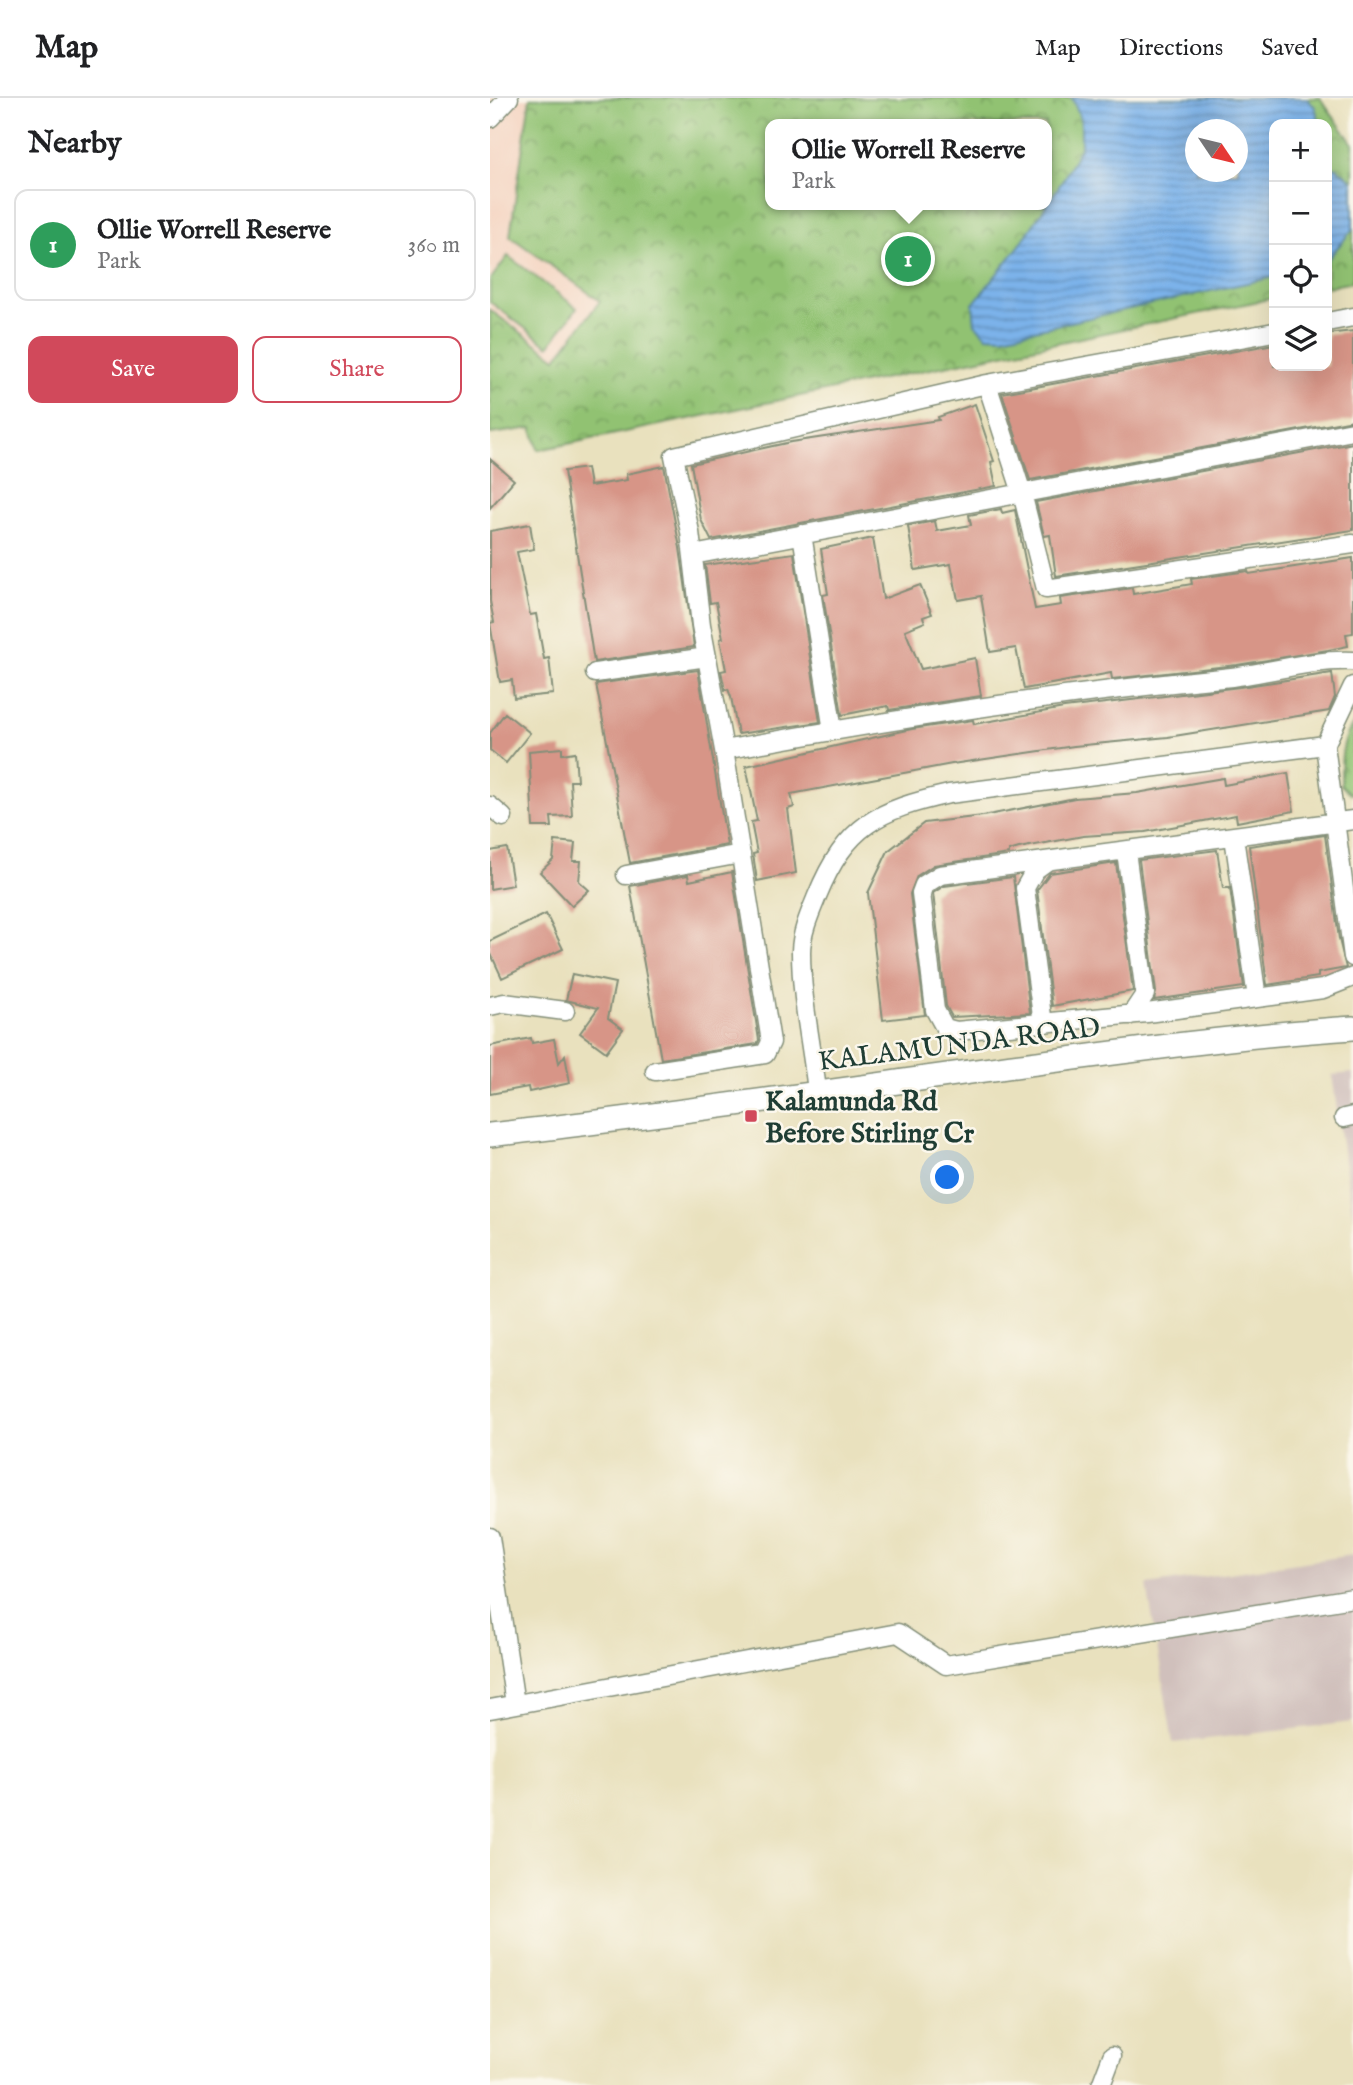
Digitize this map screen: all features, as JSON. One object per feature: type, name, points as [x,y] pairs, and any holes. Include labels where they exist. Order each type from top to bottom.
[{"type":"main road","name":"KALAMUNDA ROAD","points":[[490,1135],[662,1116],[817,1091],[1281,1033],[1353,1028]]},
{"type":"street","points":[[490,118],[509,98]]},
{"type":"street","points":[[1332,321],[1353,317]]},
{"type":"street","points":[[655,1071],[765,1054],[769,1050],[771,1026],[707,657],[693,555],[674,456],[986,384],[1269,333]]},
{"type":"street","points":[[986,384],[1021,493],[1046,589],[1353,544]]},
{"type":"street","points":[[693,555],[1353,431]]},
{"type":"street","points":[[802,534],[833,731]]},
{"type":"street","points":[[595,673],[707,657]]},
{"type":"street","points":[[724,750],[1107,689],[1238,676],[1332,660],[1353,661]]},
{"type":"street","points":[[1353,685],[1325,745],[1345,821],[1353,957]]},
{"type":"street","points":[[817,1091],[801,951],[804,933],[835,858],[867,823],[889,809],[949,794],[1325,745]]},
{"type":"street","points":[[1345,821],[940,875],[924,885],[921,893],[935,1010],[945,1028],[968,1031],[1131,1015],[1323,989],[1353,977]]},
{"type":"street","points":[[1234,837],[1257,998]]},
{"type":"street","points":[[1126,852],[1145,994],[1131,1015]]},
{"type":"street","points":[[626,875],[741,854]]},
{"type":"street","points":[[1043,1024],[1026,888],[1035,870],[1051,862]]},
{"type":"street","points":[[490,1006],[504,1003],[565,1010]]},
{"type":"street","points":[[490,1537],[514,1704]]},
{"type":"street","points":[[490,1709],[898,1633],[946,1665],[1353,1598]]},
{"type":"street","points":[[1101,2085],[1112,2056]]},
{"type":"shaded area","points":[[490,98],[530,98],[510,235],[600,301],[556,358],[490,310]]},
{"type":"shaded area","points":[[1353,1073],[1353,1219],[1332,1075]]},
{"type":"shaded area","points":[[1353,1555],[1353,1722],[1173,1743],[1147,1585]]},
{"type":"green space","points":[[530,98],[1320,98],[1353,144],[1353,282],[1332,286],[1332,119],[1269,119],[1269,299],[538,450],[532,428],[490,434],[490,310],[556,358],[600,301],[510,236]]},
{"type":"green space","points":[[508,256],[577,308],[549,346],[490,302],[490,280]]},
{"type":"green space","points":[[1353,724],[1351,794],[1341,785],[1341,768],[1343,746]]},
{"type":"water","points":[[1072,98],[1306,98],[1315,107],[1319,119],[1269,119],[1269,278],[1003,337],[987,336],[975,324],[973,304],[1020,245],[1043,210],[1052,210],[1052,197],[1081,146],[1081,119]]},
{"type":"water","points":[[1332,167],[1353,181],[1353,229],[1332,254]]},
{"type":"building","points":[[1353,331],[1353,420],[1030,480],[1002,393],[1269,345],[1269,371],[1332,371],[1332,333]]},
{"type":"building","points":[[975,404],[994,461],[991,462],[996,486],[711,540],[701,520],[691,464],[791,442],[939,420],[938,417]]},
{"type":"building","points":[[1353,443],[1353,530],[1056,576],[1050,535],[1044,536],[1036,502]]},
{"type":"building","points":[[490,459],[514,480],[490,508]]},
{"type":"building","points":[[664,466],[680,548],[694,647],[594,662],[564,471],[587,468],[590,486],[627,480],[626,474]]},
{"type":"building","points":[[1001,509],[1002,513],[1015,510],[1035,609],[1061,605],[1060,598],[1132,588],[1133,594],[1192,584],[1191,579],[1248,571],[1249,574],[1353,558],[1353,633],[1346,634],[1348,646],[1328,650],[1237,665],[1112,679],[1111,673],[1024,689],[1016,648],[990,652],[981,596],[958,600],[951,564],[915,570],[908,526],[935,521],[937,531],[971,525],[969,515]]},
{"type":"building","points":[[530,524],[534,549],[517,552],[530,615],[536,614],[544,659],[549,658],[553,694],[514,698],[512,680],[500,682],[490,623],[494,622],[490,601],[490,531]]},
{"type":"building","points":[[873,538],[883,599],[920,585],[932,614],[923,617],[925,622],[905,630],[921,669],[975,658],[981,696],[889,710],[888,706],[842,715],[823,595],[828,594],[821,549]]},
{"type":"building","points":[[794,553],[820,722],[738,734],[731,697],[728,689],[725,690],[721,671],[726,670],[720,639],[723,638],[716,602],[710,603],[705,565]]},
{"type":"building","points":[[698,670],[727,845],[630,863],[596,684]]},
{"type":"building","points":[[1332,673],[1335,697],[1329,711],[1168,737],[1074,746],[952,764],[791,794],[794,807],[788,809],[796,873],[757,881],[753,854],[757,853],[751,822],[757,821],[746,766],[912,729],[973,720],[974,724],[1064,708]]},
{"type":"building","points":[[505,713],[530,733],[506,763],[490,750],[490,733]]},
{"type":"building","points":[[562,748],[562,754],[575,752],[577,781],[570,781],[572,816],[551,817],[552,827],[533,827],[529,751]]},
{"type":"building","points":[[1288,773],[1294,811],[1237,822],[1236,815],[1145,832],[1083,836],[1019,848],[1009,851],[1009,854],[934,865],[917,876],[910,894],[925,1015],[883,1020],[868,893],[888,851],[924,823],[983,816],[1075,798],[1137,793],[1223,778],[1224,785]]},
{"type":"building","points":[[1325,835],[1339,939],[1346,968],[1318,973],[1318,977],[1267,985],[1249,846]]},
{"type":"building","points":[[555,841],[575,843],[573,861],[581,861],[579,881],[589,890],[572,906],[540,872],[553,860]]},
{"type":"building","points":[[507,848],[513,885],[490,889],[490,851]]},
{"type":"building","points":[[1217,850],[1223,888],[1230,888],[1244,987],[1154,1000],[1156,992],[1139,860]]},
{"type":"building","points":[[1116,863],[1133,991],[1052,1006],[1037,890],[1050,873]]},
{"type":"building","points":[[732,872],[759,1040],[757,1044],[661,1059],[630,886],[688,875],[689,881]]},
{"type":"building","points":[[1013,877],[1030,1013],[952,1017],[946,1006],[933,893],[944,886]]},
{"type":"building","points":[[546,914],[563,949],[502,978],[490,952],[490,941]]},
{"type":"building","points":[[572,974],[615,983],[608,1018],[623,1029],[606,1052],[580,1033],[598,1008],[566,1000]]},
{"type":"building","points":[[531,1038],[532,1043],[554,1039],[559,1063],[565,1055],[570,1083],[529,1092],[528,1087],[490,1094],[490,1046]]},
{"type":"place","name":"Ollie Worrell Reserve","points":[[908,259]]},
{"type":"place","name":"Kalamunda Rd Before Stirling Cr","points":[[751,1116]]}]
